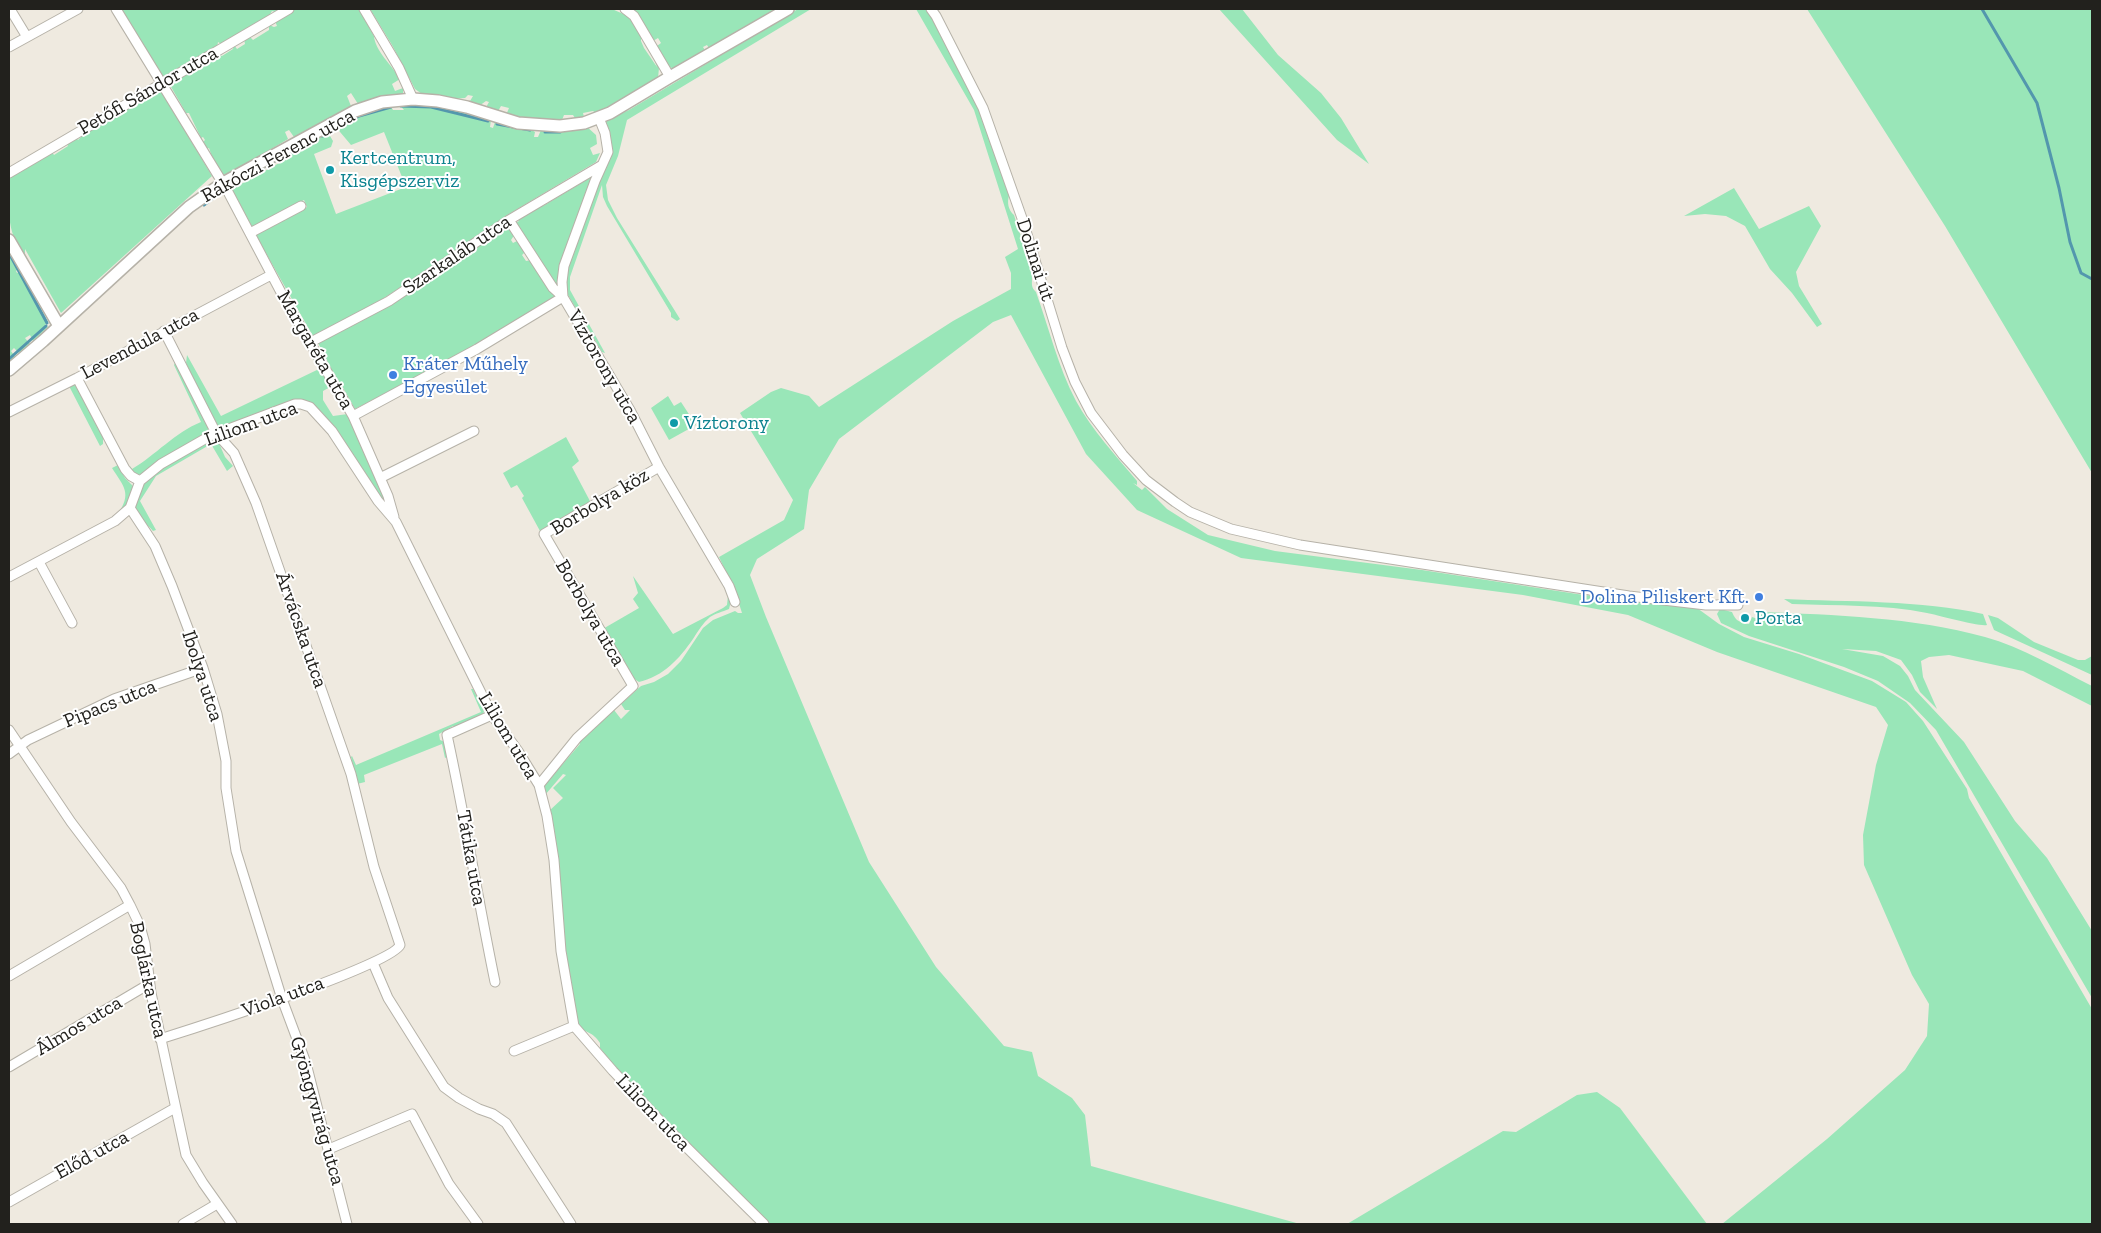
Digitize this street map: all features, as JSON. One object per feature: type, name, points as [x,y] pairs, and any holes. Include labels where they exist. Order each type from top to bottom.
[{"type":"street","points":[[10,9],[27,37]]},
{"type":"street","points":[[9,47],[78,9]]},
{"type":"street","name":"Margaréta utca","points":[[116,9],[223,183],[271,275],[353,416],[388,496],[396,522]]},
{"type":"street","name":"Petőfi Sándor utca","points":[[9,173],[289,9]]},
{"type":"street","points":[[364,9],[398,68],[413,99]]},
{"type":"street","points":[[625,9],[634,16],[670,77]]},
{"type":"street","name":"Rákóczi Ferenc utca","points":[[9,370],[189,207],[223,183],[355,111],[382,102],[413,99],[438,101],[467,107],[518,122],[539,125],[566,125],[599,118],[627,104],[787,9]]},
{"type":"street","name":"Dolinai út","points":[[931,9],[983,108],[1023,221],[1062,348],[1075,382],[1091,413],[1123,455],[1146,480],[1190,512],[1212,523],[1249,534],[1292,543],[1629,596],[1706,604],[1738,605]]},
{"type":"street","name":"Víztorony utca","points":[[599,118],[605,133],[608,152],[564,266],[563,297],[630,410],[659,467],[710,552],[735,602]]},
{"type":"street","name":"Szarkaláb utca","points":[[310,342],[389,301],[509,220],[602,165]]},
{"type":"street","points":[[250,233],[301,206]]},
{"type":"street","points":[[353,416],[477,348],[563,297],[553,288],[509,220]]},
{"type":"street","points":[[9,240],[59,326]]},
{"type":"street","name":"Levendula utca","points":[[9,412],[271,275]]},
{"type":"street","name":"Árvácska utca","points":[[164,331],[216,433],[234,453],[247,480],[283,576],[354,784],[374,867],[400,945]]},
{"type":"street","points":[[9,577],[108,526],[130,508],[140,481],[131,476],[125,469],[77,378]]},
{"type":"street","name":"Liliom utca","points":[[140,481],[161,464],[216,433],[295,404],[306,404],[332,430],[378,501],[396,522],[492,715],[518,751],[539,785],[547,816],[555,867],[561,951],[574,1026],[661,1122],[764,1224]]},
{"type":"street","points":[[380,478],[474,431]]},
{"type":"street","name":"Borbolya köz","points":[[547,540],[544,534],[659,467]]},
{"type":"street","name":"Ibolya utca","points":[[130,508],[155,546],[203,668],[226,760],[226,788],[236,851],[282,999]]},
{"type":"street","name":"Borbolya utca","points":[[539,785],[577,738],[633,686],[547,540]]},
{"type":"street","points":[[40,562],[72,623]]},
{"type":"street","name":"Pipacs utca","points":[[9,754],[28,740],[114,699],[203,668]]},
{"type":"street","name":"Tátika utca","points":[[492,715],[447,735],[464,811],[478,900],[495,982]]},
{"type":"street","name":"Boglárka utca","points":[[9,730],[14,740],[21,746],[72,822],[121,888],[140,926],[145,944],[149,984],[160,1039],[186,1155],[232,1224]]},
{"type":"street","points":[[9,976],[130,905]]},
{"type":"street","name":"Viola utca","points":[[160,1039],[282,999],[373,963],[395,952],[400,945]]},
{"type":"street","points":[[373,963],[388,998],[444,1087],[459,1098],[479,1109],[494,1114],[506,1123],[571,1224]]},
{"type":"street","name":"Álmos utca","points":[[9,1067],[149,984]]},
{"type":"street","name":"Gyöngyvirág utca","points":[[282,999],[306,1063],[347,1224]]},
{"type":"street","points":[[514,1051],[574,1026]]},
{"type":"street","name":"Előd utca","points":[[9,1202],[175,1108]]},
{"type":"street","points":[[328,1149],[412,1114],[449,1184],[478,1224]]},
{"type":"street","points":[[183,1224],[217,1204]]},
{"type":"green space","points":[[121,9],[281,9],[275,12],[272,11],[269,16],[221,44],[218,42],[217,48],[163,78]]},
{"type":"green space","points":[[359,9],[374,36],[377,47],[400,79],[392,84],[395,91],[403,88],[403,94],[377,97],[358,104],[351,93],[347,96],[351,106],[294,137],[289,130],[285,132],[288,139],[229,174],[221,174],[209,148],[207,149],[203,142],[205,140],[203,137],[201,138],[189,113],[186,113],[170,85],[172,81],[201,65],[203,68],[204,64],[214,57],[217,60],[220,58],[219,55],[222,56],[233,49],[234,45],[237,49],[245,44],[244,39],[249,36],[253,40],[269,30],[269,25],[277,26],[275,21],[293,10]]},
{"type":"green space","points":[[370,9],[612,9],[630,17],[641,35],[644,48],[659,68],[658,78],[608,108],[596,113],[593,111],[583,113],[584,117],[575,118],[573,115],[564,115],[562,120],[558,121],[525,119],[506,115],[509,108],[501,106],[497,113],[485,109],[489,102],[486,101],[479,106],[471,103],[470,101],[473,96],[468,95],[465,98],[452,99],[435,94],[422,94],[415,89],[392,45]]},
{"type":"green space","points":[[633,9],[776,9],[710,50],[707,45],[703,47],[706,52],[675,69],[669,67],[657,46],[661,43],[658,38],[653,41]]},
{"type":"green space","points":[[798,9],[811,9],[627,120],[618,156],[606,185],[608,200],[617,218],[680,319],[677,321],[671,317],[671,313],[607,206],[603,197],[602,185],[570,277],[570,290],[605,353],[602,352],[568,295],[566,290],[566,272],[601,177],[609,161],[611,149],[605,124],[607,120],[629,110]]},
{"type":"green space","points":[[916,9],[926,9],[930,13],[979,106],[1009,196],[1009,208],[1014,215],[1027,256],[1033,287],[1064,375],[1076,401],[1097,432],[1137,481],[1137,485],[1133,483],[1142,490],[1145,487],[1167,509],[1208,535],[1275,551],[1422,570],[1577,594],[1697,608],[1719,624],[1744,637],[1799,654],[1872,681],[1906,702],[1923,721],[1967,789],[1969,798],[2092,1009],[2092,1224],[1722,1224],[1827,1139],[1905,1070],[1927,1036],[1929,1004],[1912,975],[1864,865],[1863,835],[1876,765],[1888,725],[1876,707],[1717,652],[1628,615],[1523,595],[1241,558],[1137,510],[1086,454],[1011,315],[993,322],[839,439],[809,490],[804,529],[757,559],[750,575],[869,862],[936,967],[1004,1046],[1032,1052],[1038,1076],[1072,1098],[1085,1115],[1091,1166],[1300,1224],[769,1224],[734,1192],[735,1187],[730,1187],[616,1069],[600,1048],[600,1043],[597,1039],[577,1024],[565,953],[554,828],[549,811],[563,798],[553,788],[566,775],[563,774],[545,795],[542,788],[580,744],[578,741],[614,710],[621,719],[630,710],[625,710],[621,704],[641,686],[654,682],[668,674],[681,661],[703,628],[713,620],[735,611],[742,613],[735,591],[719,557],[784,520],[793,500],[740,413],[771,392],[781,388],[809,396],[819,407],[953,321],[1011,289],[1011,273],[1005,257],[1018,249],[974,110]]},
{"type":"green space","points":[[1219,9],[1242,9],[1278,55],[1321,93],[1341,118],[1369,164],[1337,140]]},
{"type":"green space","points":[[1807,9],[2092,9],[2092,473],[1945,226]]},
{"type":"green space","points":[[161,90],[212,176],[61,313],[25,249],[25,254],[14,237],[9,208],[9,176],[51,151],[54,155],[68,146],[66,142],[76,137],[78,140],[86,132],[97,129],[96,127],[100,121]]},
{"type":"green space","points":[[399,104],[434,106],[457,110],[491,120],[490,127],[493,128],[495,122],[530,129],[535,132],[534,137],[538,137],[541,130],[586,126],[596,135],[597,144],[590,148],[593,155],[600,153],[596,162],[504,217],[493,227],[384,298],[384,300],[314,338],[255,234],[307,207],[304,200],[252,227],[232,189],[292,156],[291,152],[296,148],[299,152],[312,145],[310,140],[323,133],[330,136],[333,141],[331,147],[314,154],[336,214],[406,187],[384,132],[351,145],[335,126],[384,107],[391,107],[393,110],[404,110]]},
{"type":"green space","points":[[591,177],[592,179],[558,291],[514,224],[519,221],[519,218]]},
{"type":"green space","points":[[1734,188],[1759,229],[1809,206],[1821,226],[1796,272],[1799,286],[1822,324],[1817,327],[1792,293],[1770,269],[1745,226],[1726,216],[1705,214],[1684,216]]},
{"type":"green space","points":[[508,225],[515,234],[511,240],[513,243],[517,241],[525,252],[522,255],[526,261],[532,260],[557,297],[478,344],[473,345],[474,347],[355,409],[341,384],[329,368],[317,341]]},
{"type":"green space","points":[[9,249],[19,268],[16,271],[17,273],[21,272],[36,299],[33,301],[37,301],[48,322],[45,325],[48,327],[33,341],[30,335],[25,338],[30,344],[20,354],[14,348],[11,351],[16,358],[9,365]]},
{"type":"green space","points":[[187,355],[221,416],[319,369],[313,359],[317,358],[332,386],[323,391],[323,400],[333,416],[348,414],[388,505],[386,506],[308,402],[217,431],[186,363]]},
{"type":"green space","points":[[176,361],[210,432],[147,472],[138,475],[131,471],[130,466],[132,469],[182,432],[201,422],[174,365]]},
{"type":"green space","points":[[73,384],[78,387],[103,437],[103,444],[100,446],[69,386]]},
{"type":"green space","points":[[668,396],[674,406],[681,402],[696,425],[669,440],[651,408]]},
{"type":"green space","points":[[566,437],[579,461],[572,467],[591,503],[540,531],[517,485],[511,488],[503,473]]},
{"type":"green space","points":[[212,438],[218,441],[225,457],[233,466],[227,471],[211,444],[156,476],[140,501],[156,530],[153,531],[140,517],[135,507],[136,496],[142,486],[177,457]]},
{"type":"green space","points":[[118,465],[125,478],[134,487],[129,503],[118,514],[125,501],[125,490],[112,468]]},
{"type":"green space","points":[[633,576],[673,634],[723,608],[727,605],[728,596],[731,601],[729,609],[710,617],[705,622],[670,666],[656,676],[639,682],[628,675],[601,630],[639,608],[633,599],[638,593]]},
{"type":"green space","points":[[1784,599],[1884,602],[1960,609],[1983,614],[1987,625],[1910,610],[1792,604]]},
{"type":"green space","points":[[1720,609],[1732,612],[1739,621],[1749,624],[1752,617],[1761,620],[1759,615],[1761,612],[1873,618],[1957,630],[2013,646],[2092,686],[2092,706],[2023,671],[1949,655],[1929,657],[1921,661],[1923,677],[1937,709],[1920,692],[1912,675],[1901,660],[1876,651],[1842,649],[1883,656],[1900,666],[1915,690],[1964,742],[2015,821],[2047,858],[2092,931],[2092,998],[1936,730],[1910,703],[1878,681],[1844,667],[1749,636],[1721,623],[1717,614]]},
{"type":"green space","points":[[1988,615],[1998,618],[2034,642],[2078,660],[2085,660],[2092,656],[2092,675],[1994,630]]},
{"type":"green space","points":[[471,689],[473,689],[484,711],[483,715],[456,727],[453,726],[439,734],[440,740],[445,742],[447,757],[445,758],[442,744],[364,775],[365,782],[357,784],[352,756],[356,765],[481,712]]},
{"type":"green space","points":[[1597,1092],[1620,1108],[1707,1224],[1347,1224],[1503,1131],[1516,1132],[1577,1095]]},
{"type":"waterway","points":[[1982,9],[2037,103],[2059,188],[2070,242],[2081,273],[2092,279]]},
{"type":"waterway","points":[[401,106],[431,107],[488,121]]},
{"type":"waterway","points":[[337,128],[359,116],[391,107]]},
{"type":"waterway","points":[[497,124],[530,130]]},
{"type":"waterway","points":[[545,132],[560,132]]},
{"type":"waterway","points":[[255,172],[284,156]]},
{"type":"waterway","points":[[231,186],[247,177]]},
{"type":"waterway","points":[[204,205],[218,194]]},
{"type":"waterway","points":[[9,253],[47,323]]},
{"type":"waterway","points":[[9,359],[46,326]]},
{"type":"place","name":"Kertcentrum, Kisgépszerviz","points":[[330,170]]},
{"type":"place","name":"Kráter Műhely Egyesület","points":[[393,375]]},
{"type":"place","name":"Víztorony","points":[[674,423]]},
{"type":"place","name":"Dolina Piliskert Kft.","points":[[1759,597]]},
{"type":"place","name":"Porta","points":[[1745,618]]}]
